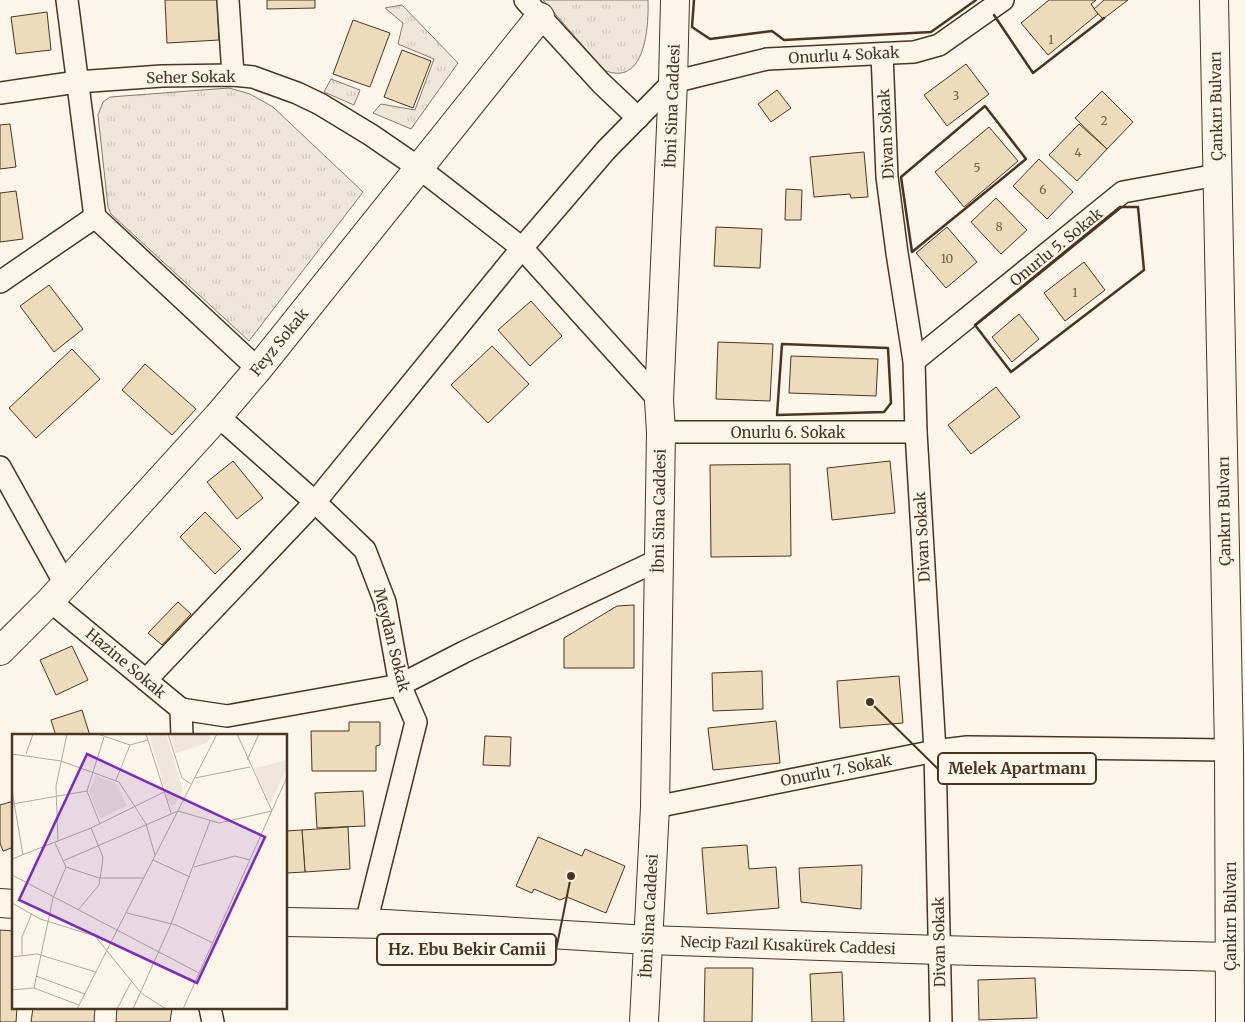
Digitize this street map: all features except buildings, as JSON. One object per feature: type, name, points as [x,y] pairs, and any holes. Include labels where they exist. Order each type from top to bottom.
[{"type":"street","points":[[67,0],[95,217],[258,369]]},
{"type":"street","points":[[228,0],[232,75]]},
{"type":"street","name":"İbni Sina Caddesi","points":[[644,1022],[655,807],[661,432],[659,400],[675,0]]},
{"type":"street","name":"Onurlu 4 Sokak","points":[[673,82],[767,59],[914,52],[938,46],[1003,0]]},
{"type":"street","name":"Çankırı Bulvarı","points":[[1214,0],[1229,750],[1230,1022]]},
{"type":"street","points":[[533,8],[602,84],[638,118]]},
{"type":"street","name":"Feyz Sokak","points":[[0,651],[58,592],[218,416],[258,369],[419,168],[533,8]]},
{"type":"street","name":"Divan Sokak","points":[[882,54],[887,176],[914,362],[916,432],[935,751],[942,1022]]},
{"type":"street","name":"Seher Sokak","points":[[0,93],[77,82],[162,76],[232,75],[253,77],[320,104],[371,135],[419,168],[522,248],[659,400]]},
{"type":"street","points":[[146,680],[315,502],[522,248],[606,150],[673,82]]},
{"type":"street","name":"Onurlu 5. Sokak","points":[[914,362],[1123,192],[1218,175]]},
{"type":"street","points":[[0,282],[95,217]]},
{"type":"street","name":"Meydan Sokak","points":[[218,416],[315,502],[365,550],[385,602],[400,685],[416,722],[366,923]]},
{"type":"street","name":"Onurlu 6. Sokak","points":[[661,432],[916,432]]},
{"type":"street","points":[[0,467],[58,592]]},
{"type":"street","points":[[181,709],[227,716],[400,685],[473,648],[652,563],[658,562]]},
{"type":"street","name":"Hazine Sokak","points":[[58,592],[146,680],[181,709],[182,734]]},
{"type":"street","name":"Onurlu 7. Sokak","points":[[655,807],[935,751],[968,747],[1229,750]]},
{"type":"street","name":"Necip Fazıl Kısakürek Caddesi","points":[[288,922],[366,923],[648,940],[1230,957]]},
{"type":"green space","points":[[543,0],[648,0],[645,39],[642,52],[636,63],[628,70],[618,73],[604,70]]},
{"type":"green space","points":[[402,5],[458,63],[411,129],[373,113],[381,104],[415,110],[434,59],[398,44],[403,23],[385,8]]},
{"type":"green space","points":[[331,79],[360,90],[354,105],[324,92]]},
{"type":"green space","points":[[229,88],[250,94],[273,107],[363,192],[249,341],[111,214],[108,207],[98,115],[103,102],[110,97]]},
{"type":"wall","points":[[694,0],[692,27],[710,39],[772,31],[784,40],[931,32],[976,0]]},
{"type":"wall","points":[[994,15],[1033,73],[1104,18]]},
{"type":"wall","points":[[985,106],[1026,159],[912,252],[901,177],[985,106]]},
{"type":"wall","points":[[1120,207],[1138,207],[1144,270],[1011,372],[975,325],[1120,207]]},
{"type":"wall","points":[[782,344],[888,348],[891,403],[884,412],[777,415],[782,344]]},
{"type":"place","name":"Melek Apartmanı","points":[[870,702]]},
{"type":"place","name":"Hz. Ebu Bekir Camii","points":[[571,876]]}]
